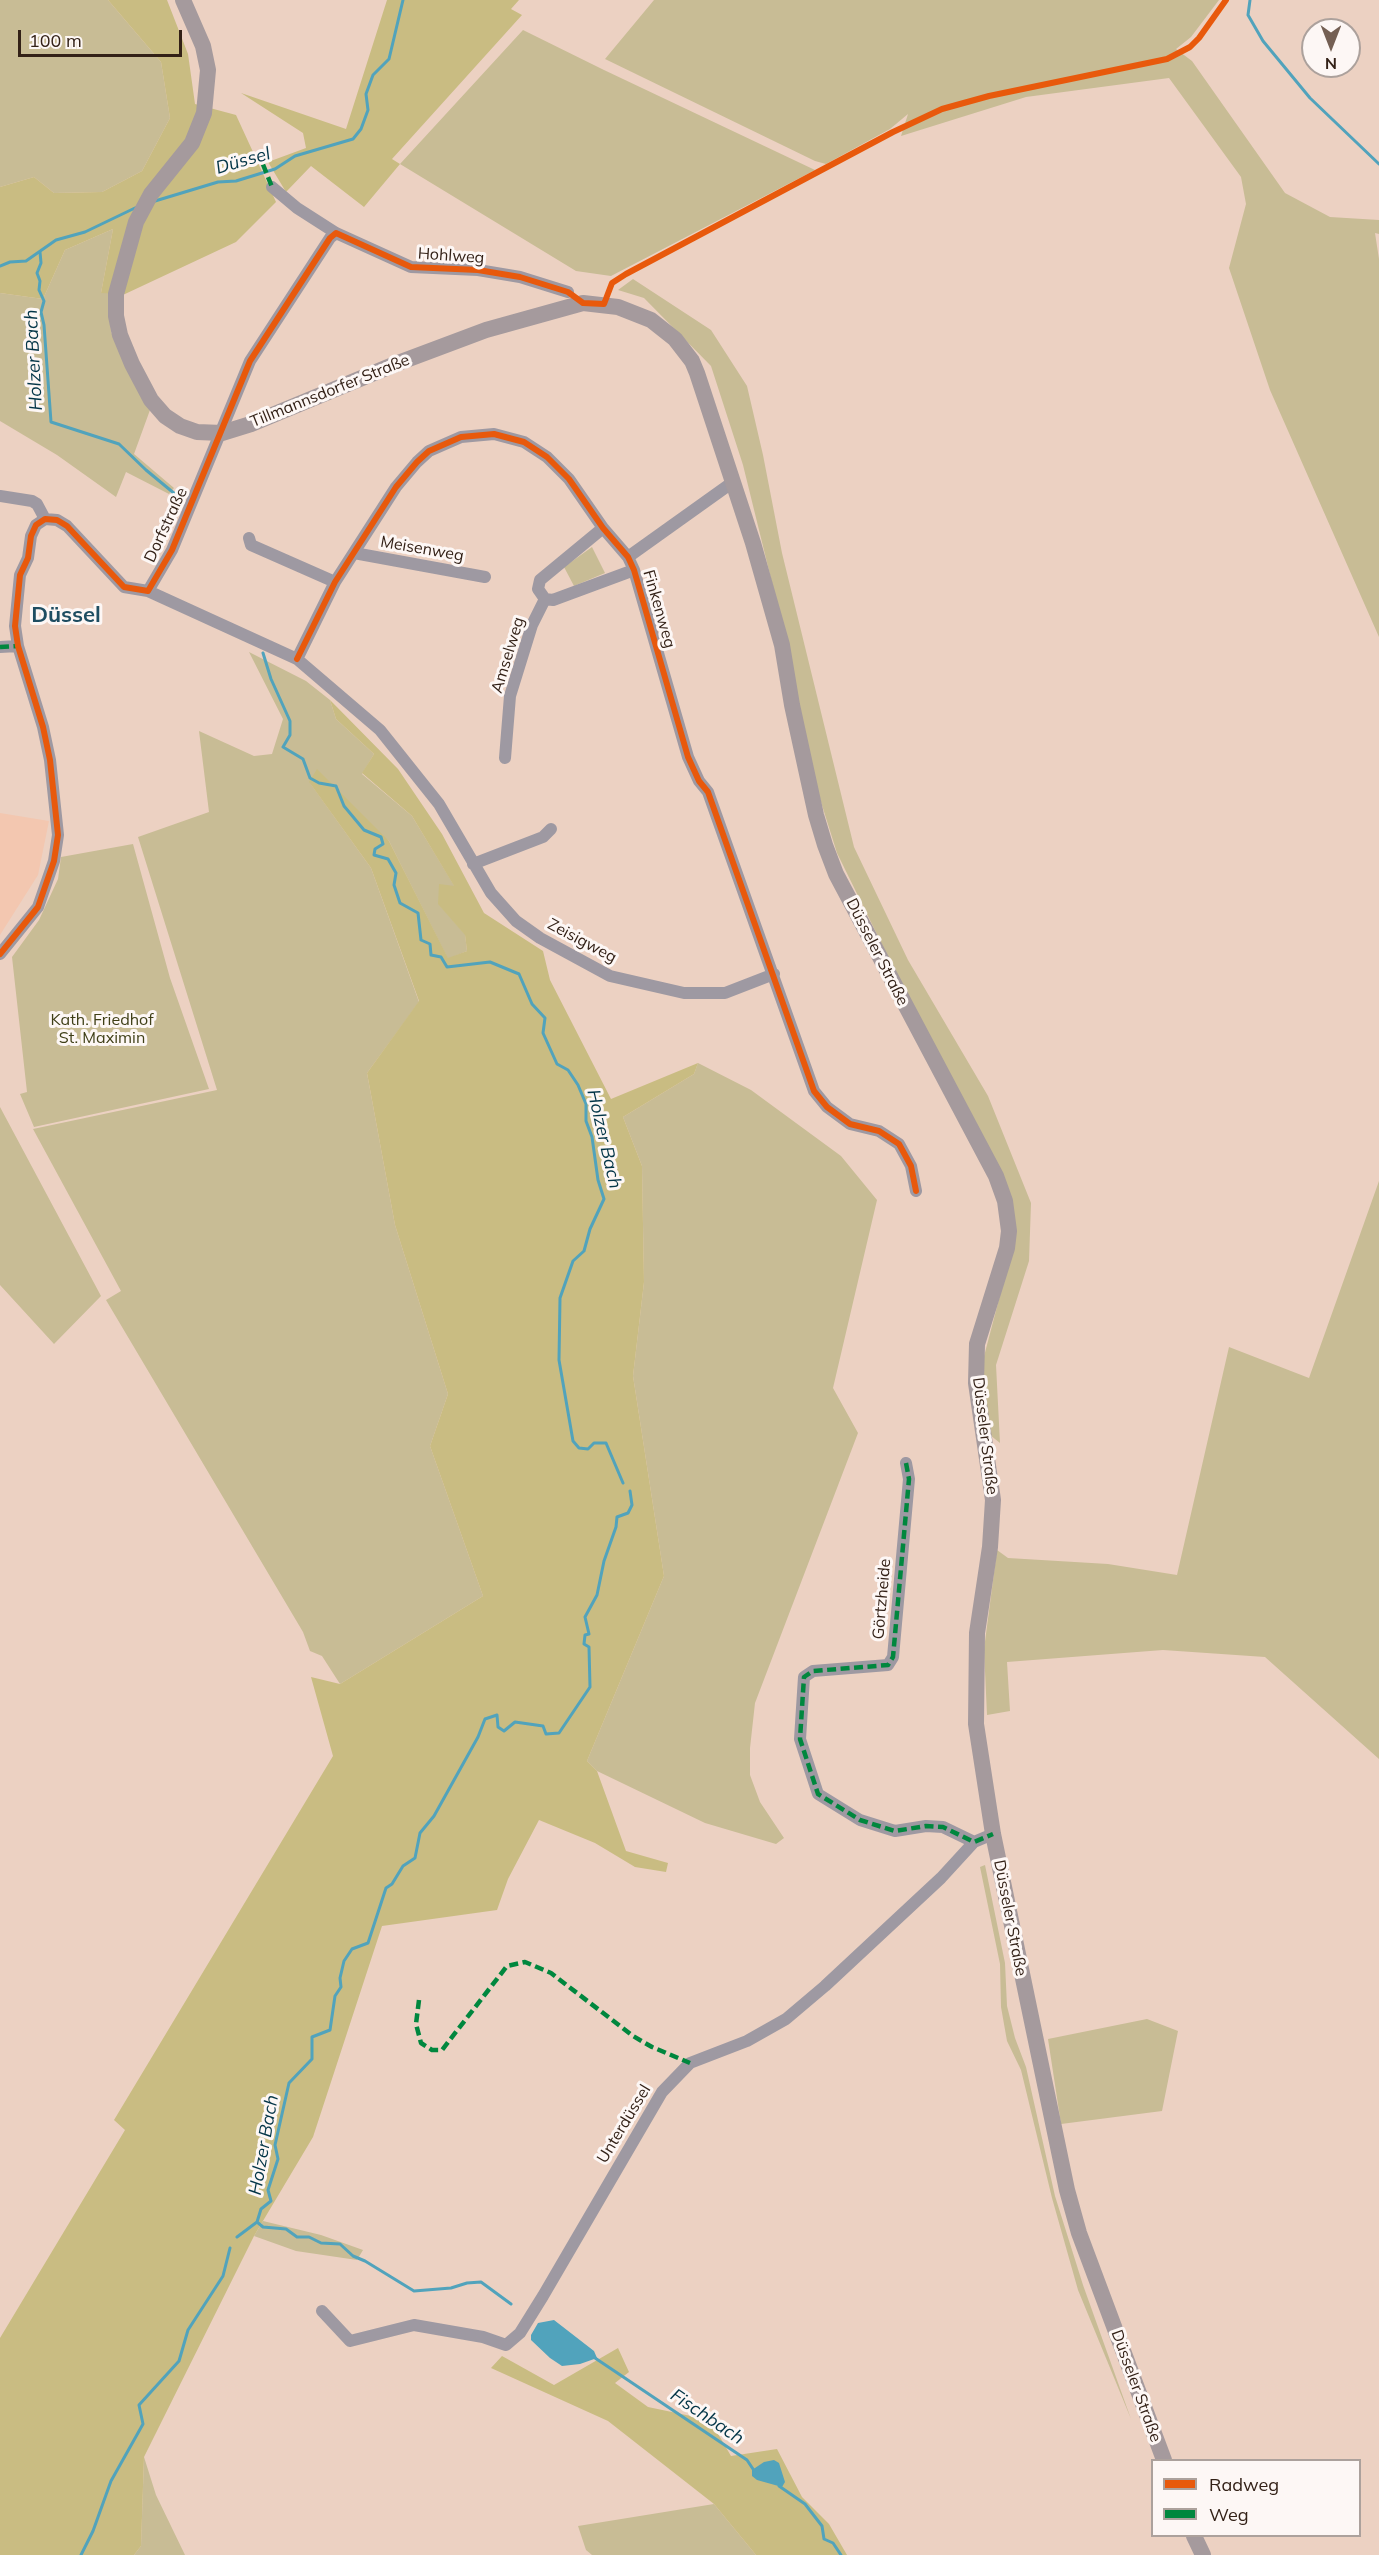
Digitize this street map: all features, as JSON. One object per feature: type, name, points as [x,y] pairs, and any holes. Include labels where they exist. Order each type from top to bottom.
[{"type":"main road","name":"Tillmannsdorfer Straße","points":[[183,0],[203,46],[208,70],[204,113],[192,143],[151,194],[136,222],[116,294],[116,315],[120,335],[132,364],[152,400],[165,416],[180,426],[197,432],[222,433],[251,424],[398,363],[486,330],[583,303],[604,304],[651,320],[666,331],[686,352],[697,372],[733,482]]},
{"type":"main road","name":"Düsseler Straße","points":[[733,482],[782,645],[792,705],[816,815],[825,845],[836,874],[996,1176],[1005,1201],[1009,1231],[1007,1248],[977,1344],[976,1383],[993,1500],[990,1547],[977,1633],[976,1724],[993,1834],[1067,2190],[1079,2233],[1164,2459]]},
{"type":"main road","points":[[1195,2537],[1203,2555]]},
{"type":"street","name":"Hohlweg","points":[[272,187],[297,208],[336,233],[411,267],[489,272],[520,277],[568,292]]},
{"type":"street","name":"Dorfstraße","points":[[148,591],[172,550],[250,361],[330,238],[336,233]]},
{"type":"street","name":"Finkenweg","points":[[297,659],[335,582],[392,494],[417,462],[440,445],[470,434],[504,436],[540,451],[563,472],[603,528],[628,557],[634,570],[688,757],[699,781],[708,792],[814,1091],[827,1107],[850,1124],[879,1131],[898,1144],[911,1166],[916,1191]]},
{"type":"street","name":"Finkenweg","points":[[628,557],[733,482]]},
{"type":"street","points":[[0,496],[32,501],[37,504],[45,519]]},
{"type":"street","points":[[0,954],[38,907],[54,861],[58,835],[55,791],[44,727],[18,646],[14,616],[20,575],[28,558],[31,536],[36,525],[45,519],[57,520],[67,526],[124,587],[148,591],[297,659]]},
{"type":"street","points":[[603,528],[540,580],[538,589],[545,599],[553,600],[634,570]]},
{"type":"street","points":[[249,538],[251,545],[335,582]]},
{"type":"street","name":"Meisenweg","points":[[354,554],[485,577]]},
{"type":"street","name":"Amselweg","points":[[505,758],[510,696],[532,626],[545,599]]},
{"type":"street","points":[[0,647],[18,646]]},
{"type":"street","name":"Zeisigweg","points":[[297,659],[380,730],[439,804],[491,893],[516,921],[540,938],[610,976],[684,993],[725,993],[774,974]]},
{"type":"street","points":[[473,864],[543,837],[551,830]]},
{"type":"street","name":"Görtzheide","points":[[906,1463],[909,1479],[893,1657],[888,1665],[813,1671],[804,1677],[800,1739],[818,1794],[860,1820],[895,1831],[926,1826],[943,1827],[974,1842]]},
{"type":"street","points":[[974,1842],[993,1834]]},
{"type":"street","name":"Unterdüssel","points":[[322,2311],[350,2341],[414,2325],[483,2337],[506,2345],[520,2333],[543,2296],[662,2092],[690,2063],[747,2041],[786,2019],[942,1878],[974,1842]]},
{"type":"shaded area","points":[[108,0],[167,0],[188,54],[195,104],[236,115],[276,202],[236,242],[125,294],[101,293],[113,229],[65,250],[43,299],[0,293],[0,187],[34,177],[54,193],[102,192],[142,171],[170,118],[161,62]]},
{"type":"shaded area","points":[[387,0],[519,0],[511,9],[522,15],[392,159],[400,164],[364,207],[311,166],[286,192],[268,162],[306,148],[303,133],[241,93],[346,129]]},
{"type":"shaded area","points":[[330,700],[398,769],[442,834],[484,913],[543,951],[550,980],[611,1099],[698,1063],[694,1074],[623,1117],[642,1166],[644,1282],[633,1376],[664,1576],[587,1761],[597,1771],[626,1851],[668,1863],[666,1872],[635,1867],[595,1843],[539,1820],[508,1879],[497,1910],[382,1926],[313,2137],[254,2236],[144,2457],[141,2546],[134,2555],[0,2555],[0,2338],[125,2130],[114,2120],[333,1756],[311,1677],[340,1684],[483,1596],[430,1446],[448,1394],[395,1225],[367,1073],[419,1001],[371,868],[309,782],[317,769],[389,841],[448,958],[467,951],[465,935],[438,904],[439,884],[454,886],[412,816],[362,773],[374,754],[336,719]]},
{"type":"shaded area","points":[[0,813],[49,821],[38,875],[0,935]]},
{"type":"shaded area","points":[[618,2348],[629,2372],[615,2383],[648,2407],[710,2420],[731,2456],[777,2449],[802,2497],[829,2524],[847,2555],[756,2555],[714,2504],[608,2421],[491,2368],[502,2356],[554,2385]]},
{"type":"green space","points":[[0,0],[108,0],[161,62],[170,118],[142,171],[102,192],[54,193],[34,177],[0,187]]},
{"type":"green space","points":[[654,0],[1219,0],[1191,37],[1176,49],[1192,61],[1285,193],[1330,217],[1379,220],[1379,234],[1375,233],[1379,259],[1379,637],[1270,390],[1229,268],[1246,204],[1241,177],[1169,78],[1026,97],[901,136],[908,114],[890,129],[826,164],[815,161],[605,59]]},
{"type":"green space","points":[[523,30],[815,170],[611,276],[576,271],[400,164]]},
{"type":"green space","points":[[113,229],[101,293],[109,293],[111,332],[150,410],[134,454],[174,488],[169,494],[126,472],[116,497],[57,455],[0,421],[0,293],[43,299],[65,250]]},
{"type":"green space","points":[[633,279],[711,330],[747,386],[782,553],[854,847],[908,960],[988,1096],[1031,1203],[1029,1261],[996,1365],[1000,1443],[990,1435],[982,1364],[1015,1238],[1013,1211],[837,853],[815,783],[776,599],[743,465],[711,366],[644,298],[618,290]]},
{"type":"green space","points":[[592,547],[605,573],[574,586],[564,567]]},
{"type":"green space","points":[[249,652],[306,681],[330,700],[336,719],[374,754],[362,774],[412,816],[455,887],[439,904],[465,934],[467,951],[448,959],[389,841],[310,783],[371,868],[419,1002],[367,1073],[395,1225],[448,1394],[430,1446],[483,1596],[340,1684],[322,1656],[310,1651],[303,1632],[106,1300],[121,1291],[33,1129],[217,1090],[138,837],[209,812],[199,731],[254,756],[272,754],[283,719]]},
{"type":"green space","name":"Kath. Friedhof St. Maximin","points":[[133,844],[170,978],[209,1089],[34,1127],[20,1094],[27,1092],[12,957],[39,920],[58,879],[61,857]]},
{"type":"green space","points":[[698,1063],[751,1090],[841,1156],[877,1200],[833,1388],[858,1433],[755,1703],[750,1748],[750,1775],[760,1802],[784,1838],[776,1844],[705,1823],[597,1771],[587,1761],[664,1576],[633,1376],[644,1282],[642,1166],[623,1117],[694,1074]]},
{"type":"green space","points":[[0,1107],[101,1296],[54,1344],[0,1285]]},
{"type":"green space","points":[[1379,1181],[1379,1759],[1265,1657],[1163,1650],[1007,1662],[1010,1711],[987,1715],[984,1649],[997,1550],[1008,1558],[1108,1564],[1177,1575],[1229,1347],[1309,1378]]},
{"type":"green space","points":[[985,1865],[1005,1963],[1007,2006],[1015,2038],[1026,2067],[1055,2196],[1083,2285],[1131,2419],[1078,2290],[1052,2198],[1021,2070],[1007,2041],[1001,2007],[1000,1964],[980,1867]]},
{"type":"green space","points":[[1147,2019],[1178,2031],[1162,2111],[1061,2124],[1048,2039]]},
{"type":"green space","points":[[263,2221],[321,2235],[363,2250],[357,2260],[296,2251],[254,2236]]},
{"type":"green space","points":[[144,2457],[156,2495],[185,2555],[134,2555],[141,2546]]},
{"type":"green space","points":[[714,2504],[756,2555],[592,2555],[586,2550],[578,2526]]},
{"type":"water","points":[[554,2320],[594,2351],[597,2358],[580,2364],[562,2366],[550,2358],[531,2340],[531,2335],[538,2323]]},
{"type":"water","points":[[774,2460],[779,2463],[785,2482],[782,2487],[757,2480],[752,2476],[752,2470],[764,2462]]},
{"type":"waterway","name":"Düssel","points":[[155,201],[218,182],[236,181],[275,169],[295,156],[353,139],[361,129],[368,110],[366,94],[373,75],[389,59],[403,0]]},
{"type":"waterway","points":[[1250,0],[1248,15],[1263,41],[1310,98],[1379,164]]},
{"type":"waterway","name":"Düssel","points":[[0,266],[10,262],[26,261],[56,240],[85,232],[137,207]]},
{"type":"waterway","name":"Holzer Bach","points":[[40,252],[41,263],[37,273],[40,281],[39,290],[44,301],[41,312],[44,325],[51,422],[119,444],[181,499]]},
{"type":"waterway","name":"Holzer Bach","points":[[263,653],[271,679],[290,721],[290,735],[283,747],[303,759],[310,778],[319,783],[336,786],[344,806],[364,830],[381,837],[383,844],[375,849],[374,855],[388,859],[396,873],[394,885],[400,903],[418,913],[421,940],[430,944],[431,955],[441,957],[447,967],[490,962],[519,974],[532,1004],[545,1018],[543,1033],[557,1064],[568,1070],[578,1085],[586,1104],[586,1121],[592,1137],[598,1180],[604,1199],[590,1229],[584,1251],[573,1261],[560,1298],[559,1360],[573,1441],[579,1448],[588,1449],[594,1443],[606,1443],[623,1483]]},
{"type":"waterway","name":"Holzer Bach","points":[[237,2237],[257,2222],[261,2209],[271,2201],[268,2190],[278,2159],[275,2145],[289,2083],[312,2059],[312,2037],[330,2030],[335,1996],[341,1987],[340,1978],[344,1961],[352,1949],[368,1943],[386,1888],[392,1884],[403,1866],[415,1858],[420,1833],[434,1816],[478,1737],[485,1719],[497,1715],[498,1727],[504,1731],[515,1722],[543,1726],[546,1734],[559,1733],[590,1687],[589,1647],[584,1644],[585,1635],[589,1634],[585,1617],[597,1595],[617,1517],[628,1513],[632,1505],[630,1491]]},
{"type":"waterway","name":"Fischbach","points":[[257,2222],[263,2227],[286,2229],[297,2237],[309,2237],[321,2243],[340,2244],[353,2256],[414,2291],[451,2288],[481,2282],[511,2304]]},
{"type":"waterway","name":"Holzer Bach","points":[[81,2555],[93,2531],[111,2481],[143,2424],[139,2405],[179,2361],[188,2330],[223,2276],[230,2248]]},
{"type":"waterway","name":"Fischbach","points":[[595,2358],[747,2460],[755,2472]]},
{"type":"waterway","name":"Fischbach","points":[[779,2486],[805,2504],[822,2526],[824,2539],[833,2543],[841,2555]]},
{"type":"marked path","points":[[258,152],[272,187]]},
{"type":"marked path","points":[[0,647],[18,646]]},
{"type":"marked path","points":[[906,1463],[909,1479],[893,1657],[888,1665],[813,1671],[804,1677],[800,1739],[818,1794],[860,1820],[895,1831],[926,1826],[943,1827],[974,1842],[993,1834]]},
{"type":"marked path","points":[[419,2000],[416,2024],[421,2043],[432,2050],[442,2050],[507,1966],[525,1962],[551,1973],[633,2036],[652,2047],[690,2063]]},
{"type":"cycle path","points":[[0,954],[38,907],[54,861],[58,835],[50,760],[43,727],[18,646],[15,626],[20,575],[28,558],[31,536],[36,525],[45,519],[57,520],[67,526],[124,587],[148,591],[172,550],[250,361],[330,238],[336,233],[411,267],[478,270],[520,277],[568,292],[583,303],[604,304],[612,283],[626,274],[893,132],[942,109],[989,96],[1167,59],[1190,47],[1226,0]]},
{"type":"cycle path","points":[[297,659],[335,582],[396,487],[429,451],[461,437],[494,434],[524,442],[547,457],[569,479],[603,528],[628,557],[634,570],[688,757],[699,781],[708,792],[814,1091],[827,1107],[850,1124],[879,1131],[899,1144],[911,1166],[916,1191]]},
{"type":"district","name":"Düssel","points":[[66,615]]}]
